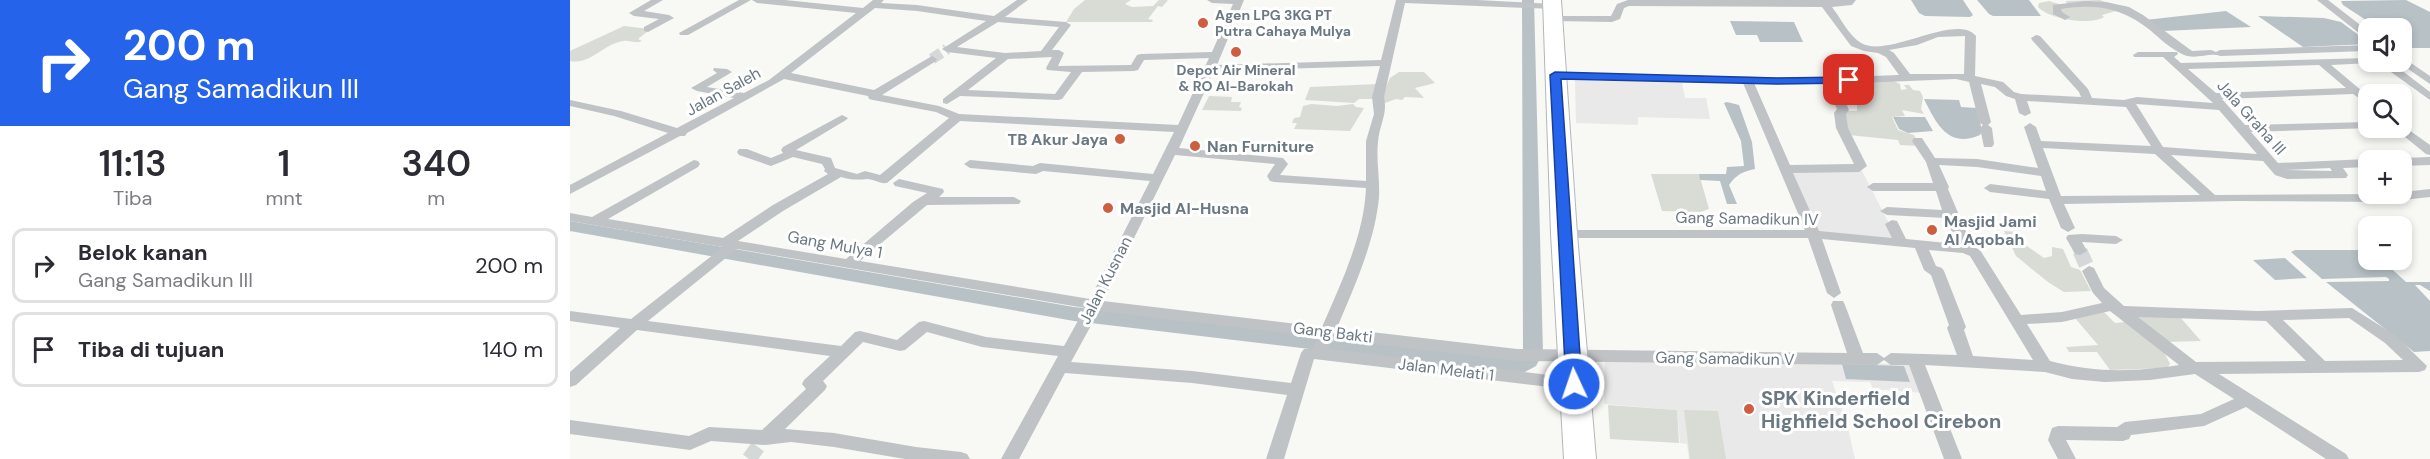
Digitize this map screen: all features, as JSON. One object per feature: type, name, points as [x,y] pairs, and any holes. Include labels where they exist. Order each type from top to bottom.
[{"type":"highway","points":[[1549,8],[1580,459]]},
{"type":"street","points":[[658,0],[634,13],[680,19]]},
{"type":"street","points":[[684,33],[746,0]]},
{"type":"street","points":[[757,0],[917,8],[996,19],[1066,25],[1044,54]]},
{"type":"street","points":[[1023,0],[948,49],[1005,56],[1059,53],[1051,68],[1079,69],[1134,68],[1141,57],[1216,55]]},
{"type":"street","points":[[1212,0],[1234,1]]},
{"type":"street","points":[[1275,459],[1307,356],[1323,343],[1360,246],[1371,207],[1371,143],[1382,107],[1378,98],[1401,0]]},
{"type":"street","points":[[1406,0],[1511,2],[1522,6],[1616,19],[1620,6],[1628,3],[1849,3],[1851,0]]},
{"type":"street","points":[[2322,0],[2358,27]]},
{"type":"street","name":"Jalan Kusnan","points":[[1010,459],[1093,307],[1171,151],[1216,55],[1234,1]]},
{"type":"street","points":[[1824,2],[1855,44],[1864,48],[1878,49],[1913,43],[1937,33],[1968,33],[1971,36],[1971,80],[1986,125],[1988,144]]},
{"type":"street","points":[[2065,17],[2058,14],[2056,7],[2112,4],[2134,13],[2162,37],[2170,39],[2190,54]]},
{"type":"street","name":"Jalan Saleh","points":[[570,190],[681,133],[783,75],[872,5]]},
{"type":"street","points":[[648,29],[669,18]]},
{"type":"street","points":[[2036,38],[2084,91],[2088,102]]},
{"type":"street","points":[[2138,55],[2358,48]]},
{"type":"street","points":[[1878,49],[1890,55],[1906,77]]},
{"type":"street","name":"Jala Graha III","points":[[2166,55],[2213,96],[2269,162]]},
{"type":"street","points":[[947,101],[1005,56]]},
{"type":"street","points":[[932,59],[873,96],[939,110],[957,117],[1181,129]]},
{"type":"street","points":[[2180,66],[2358,61]]},
{"type":"street","points":[[2321,62],[2357,91]]},
{"type":"street","points":[[1210,68],[1387,63]]},
{"type":"street","points":[[2412,68],[2430,81]]},
{"type":"street","points":[[957,93],[1058,97],[1079,69]]},
{"type":"street","points":[[718,70],[727,72],[699,87],[746,97]]},
{"type":"street","points":[[2397,72],[2430,97]]},
{"type":"street","points":[[783,75],[876,94]]},
{"type":"street","points":[[1555,75],[1830,81],[1956,76],[1999,84],[2010,94],[2020,97],[2088,102],[2129,103],[2129,101],[2137,100],[2223,107]]},
{"type":"street","points":[[1747,80],[1787,169],[1857,358]]},
{"type":"street","points":[[1787,169],[1859,168],[1861,166],[1842,128],[1840,113],[1843,110],[1830,81]]},
{"type":"street","points":[[2213,96],[2357,91]]},
{"type":"street","points":[[1029,120],[1047,96]]},
{"type":"street","points":[[2020,97],[2025,113]]},
{"type":"street","points":[[570,103],[641,119],[681,133]]},
{"type":"street","points":[[2129,103],[2160,152],[2212,199]]},
{"type":"street","points":[[842,118],[787,150],[827,161],[833,169],[858,178],[865,176],[882,180],[957,117]]},
{"type":"street","points":[[2242,129],[2358,125]]},
{"type":"street","points":[[2030,127],[2055,198],[2076,239],[2116,240]]},
{"type":"street","points":[[2412,137],[2430,151]]},
{"type":"street","points":[[1918,141],[1933,160],[1951,214],[1966,249],[1975,253],[2045,366]]},
{"type":"street","points":[[2036,144],[2269,162],[2358,163]]},
{"type":"street","points":[[1171,151],[1279,161],[1282,164],[1273,176],[1275,178],[1372,185]]},
{"type":"street","points":[[743,152],[771,162],[792,153]]},
{"type":"street","points":[[1933,160],[1977,163],[2046,173]]},
{"type":"street","points":[[2412,162],[2430,161]]},
{"type":"street","points":[[593,222],[694,164]]},
{"type":"street","points":[[970,164],[1036,170],[1040,167],[1157,178]]},
{"type":"street","points":[[570,381],[634,324],[726,249],[833,169]]},
{"type":"street","points":[[847,265],[938,191],[899,183]]},
{"type":"street","points":[[1873,187],[1943,187]]},
{"type":"street","points":[[1990,188],[2055,198],[2117,202],[2236,196],[2385,198],[2430,193]]},
{"type":"street","points":[[924,201],[1014,201]]},
{"type":"street","points":[[1902,244],[1889,218],[1951,214]]},
{"type":"street","name":"Gang Mulya 1","points":[[570,217],[726,249],[847,265],[1093,307]]},
{"type":"street","name":"Gang Samadikun IV","points":[[1564,234],[1813,235],[1966,249]]},
{"type":"street","points":[[1920,246],[1931,270],[1937,271],[1967,361]]},
{"type":"street","points":[[2089,271],[2098,291],[2195,367],[2340,459]]},
{"type":"street","name":"Gang Bakti","points":[[1093,307],[1323,343],[1536,356],[1573,356]]},
{"type":"street","points":[[2017,320],[2062,317],[2117,308],[2269,315],[2352,313],[2390,339],[2424,371]]},
{"type":"street","points":[[2269,315],[2320,366]]},
{"type":"street","points":[[570,316],[844,352]]},
{"type":"street","points":[[765,438],[819,386],[810,384],[860,336],[900,346],[924,326],[978,339],[982,342],[1068,352]]},
{"type":"street","name":"Jalan Melati 1","points":[[1323,343],[1574,384]]},
{"type":"street","name":"Gang Samadikun V","points":[[1573,356],[1916,359],[2058,367],[2073,374],[2162,375],[2195,367],[2320,366],[2424,371]]},
{"type":"street","points":[[1916,359],[1953,459]]},
{"type":"street","points":[[1060,367],[1192,377],[1296,390]]},
{"type":"street","points":[[2067,459],[2057,440],[2058,433],[2123,434],[2125,429],[2204,420],[2246,400]]},
{"type":"street","points":[[570,427],[690,443],[710,434],[765,438],[777,435],[826,439],[914,454],[961,459]]},
{"type":"shaded area","points":[[1085,0],[1131,0],[1125,4],[1132,7],[1153,6],[1159,0],[1168,0],[1162,7],[1158,6],[1148,19],[1153,20],[1152,22],[1066,22],[1074,9]]},
{"type":"shaded area","points":[[1911,0],[1963,0],[1973,15],[1970,17],[1925,16],[1919,13]]},
{"type":"shaded area","points":[[1977,0],[2029,0],[2041,16],[1993,16]]},
{"type":"shaded area","points":[[2100,0],[2108,3],[2116,11],[2102,15],[2104,17],[2098,20],[2080,21],[2060,18],[2038,7],[2039,3],[2049,1],[2065,6],[2066,1]]},
{"type":"shaded area","points":[[2406,0],[2430,12],[2430,48],[2412,48],[2412,18],[2363,18],[2343,5],[2341,1]]},
{"type":"shaded area","points":[[2226,11],[2251,27],[2163,31],[2145,20]]},
{"type":"shaded area","points":[[2258,16],[2324,18],[2341,22],[2358,35],[2358,44],[2303,47]]},
{"type":"shaded area","points":[[1730,21],[1794,22],[1803,42],[1760,42],[1757,35],[1736,35]]},
{"type":"shaded area","points":[[624,26],[649,29],[638,39],[642,41],[623,41],[584,60],[570,61],[570,51]]},
{"type":"shaded area","points":[[1399,72],[1424,72],[1435,83],[1415,88],[1424,98],[1405,97],[1402,100],[1396,99],[1385,103],[1382,96],[1390,78]]},
{"type":"shaded area","points":[[1575,80],[1682,83],[1685,98],[1706,98],[1710,119],[1638,117],[1638,125],[1576,123]]},
{"type":"shaded area","points":[[1894,81],[1900,84],[1901,90],[1907,89],[1904,85],[1909,85],[1913,90],[1920,91],[1923,97],[1921,109],[1924,114],[1902,110],[1905,116],[1892,117],[1898,130],[1914,135],[1919,146],[1900,145],[1898,140],[1849,135],[1843,119],[1846,111],[1857,111],[1857,103],[1864,97],[1850,97],[1842,83]]},
{"type":"shaded area","points":[[1378,84],[1372,99],[1359,99],[1354,103],[1305,100],[1310,87]]},
{"type":"shaded area","points":[[1209,96],[1232,97],[1231,102],[1241,102],[1239,107],[1242,108],[1241,111],[1202,110]]},
{"type":"shaded area","points":[[1924,99],[1959,100],[1961,107],[1977,108],[1982,131],[1980,135],[1959,139],[1951,136],[1933,117]]},
{"type":"shaded area","points":[[1724,103],[1739,105],[1752,142],[1755,169],[1740,174],[1729,185],[1737,204],[1727,204],[1720,181],[1700,180],[1699,174],[1726,174],[1727,167],[1744,166],[1741,141]]},
{"type":"shaded area","points":[[1311,104],[1337,106],[1353,104],[1364,108],[1350,131],[1294,129],[1297,123],[1292,123],[1294,118],[1300,117],[1303,106]]},
{"type":"shaded area","points":[[1893,117],[1925,117],[1933,131],[1908,133],[1899,129]]},
{"type":"shaded area","points":[[1861,169],[1898,241],[1819,233],[1790,170]]},
{"type":"shaded area","points":[[1651,174],[1699,174],[1709,209],[1701,212],[1662,211]]},
{"type":"shaded area","points":[[2004,231],[2019,232],[2024,244],[2044,258],[2052,256],[2052,247],[2063,249],[2071,267],[2080,270],[2091,291],[2064,292],[2048,282],[2016,256]]},
{"type":"shaded area","points":[[2295,250],[2358,250],[2358,270],[2393,270],[2406,282],[2430,282],[2430,291],[2420,285],[2415,285],[2430,301],[2430,351],[2414,352],[2326,282],[2389,281],[2389,279],[2386,277],[2322,279],[2291,252]]},
{"type":"shaded area","points":[[2285,258],[2307,278],[2275,280],[2253,260]]},
{"type":"shaded area","points":[[2104,312],[2115,323],[2125,322],[2164,352],[2170,364],[2167,368],[2110,370],[2097,352],[2069,352],[2066,347],[2098,345],[2075,318]]},
{"type":"shaded area","points":[[2134,314],[2180,317],[2201,341],[2165,342]]},
{"type":"shaded area","name":"SPK Kinderfield Highfield School Cirebon","points":[[1605,359],[1911,364],[1924,393],[1873,389],[1870,382],[1832,381],[1847,424],[1855,459],[1689,459],[1687,444],[1680,443],[1677,410],[1604,404]]},
{"type":"shaded area","points":[[1842,364],[1904,366],[1910,382],[1846,379]]},
{"type":"shaded area","points":[[1608,405],[1677,410],[1679,443],[1610,439]]},
{"type":"shaded area","points":[[1684,410],[1718,411],[1726,459],[1690,459]]},
{"type":"waterway","points":[[570,226],[1074,314],[1521,366],[1529,361],[1533,353],[1528,0]]},
{"type":"tunnel","points":[[932,59],[947,49]]},
{"type":"tunnel","points":[[2080,251],[2089,271]]},
{"type":"tunnel","points":[[749,459],[763,440]]},
{"type":"place","name":"Agen LPG 3KG PT Putra Cahaya Mulya","points":[[1203,23]]},
{"type":"place","name":"Depot Air Mineral & RO Al-Barokah","points":[[1236,52]]},
{"type":"place","name":"TB Akur Jaya","points":[[1120,139]]},
{"type":"place","name":"Nan Furniture","points":[[1195,146]]},
{"type":"place","name":"Masjid Al-Husna","points":[[1108,208]]},
{"type":"place","name":"Masjid Jami Al Aqobah","points":[[1932,230]]},
{"type":"place","name":"SPK Kinderfield Highfield School Cirebon","points":[[1749,409]]},
{"type":"route","points":[[1574,384],[1555,75],[1776,81],[1849,80]]}]
